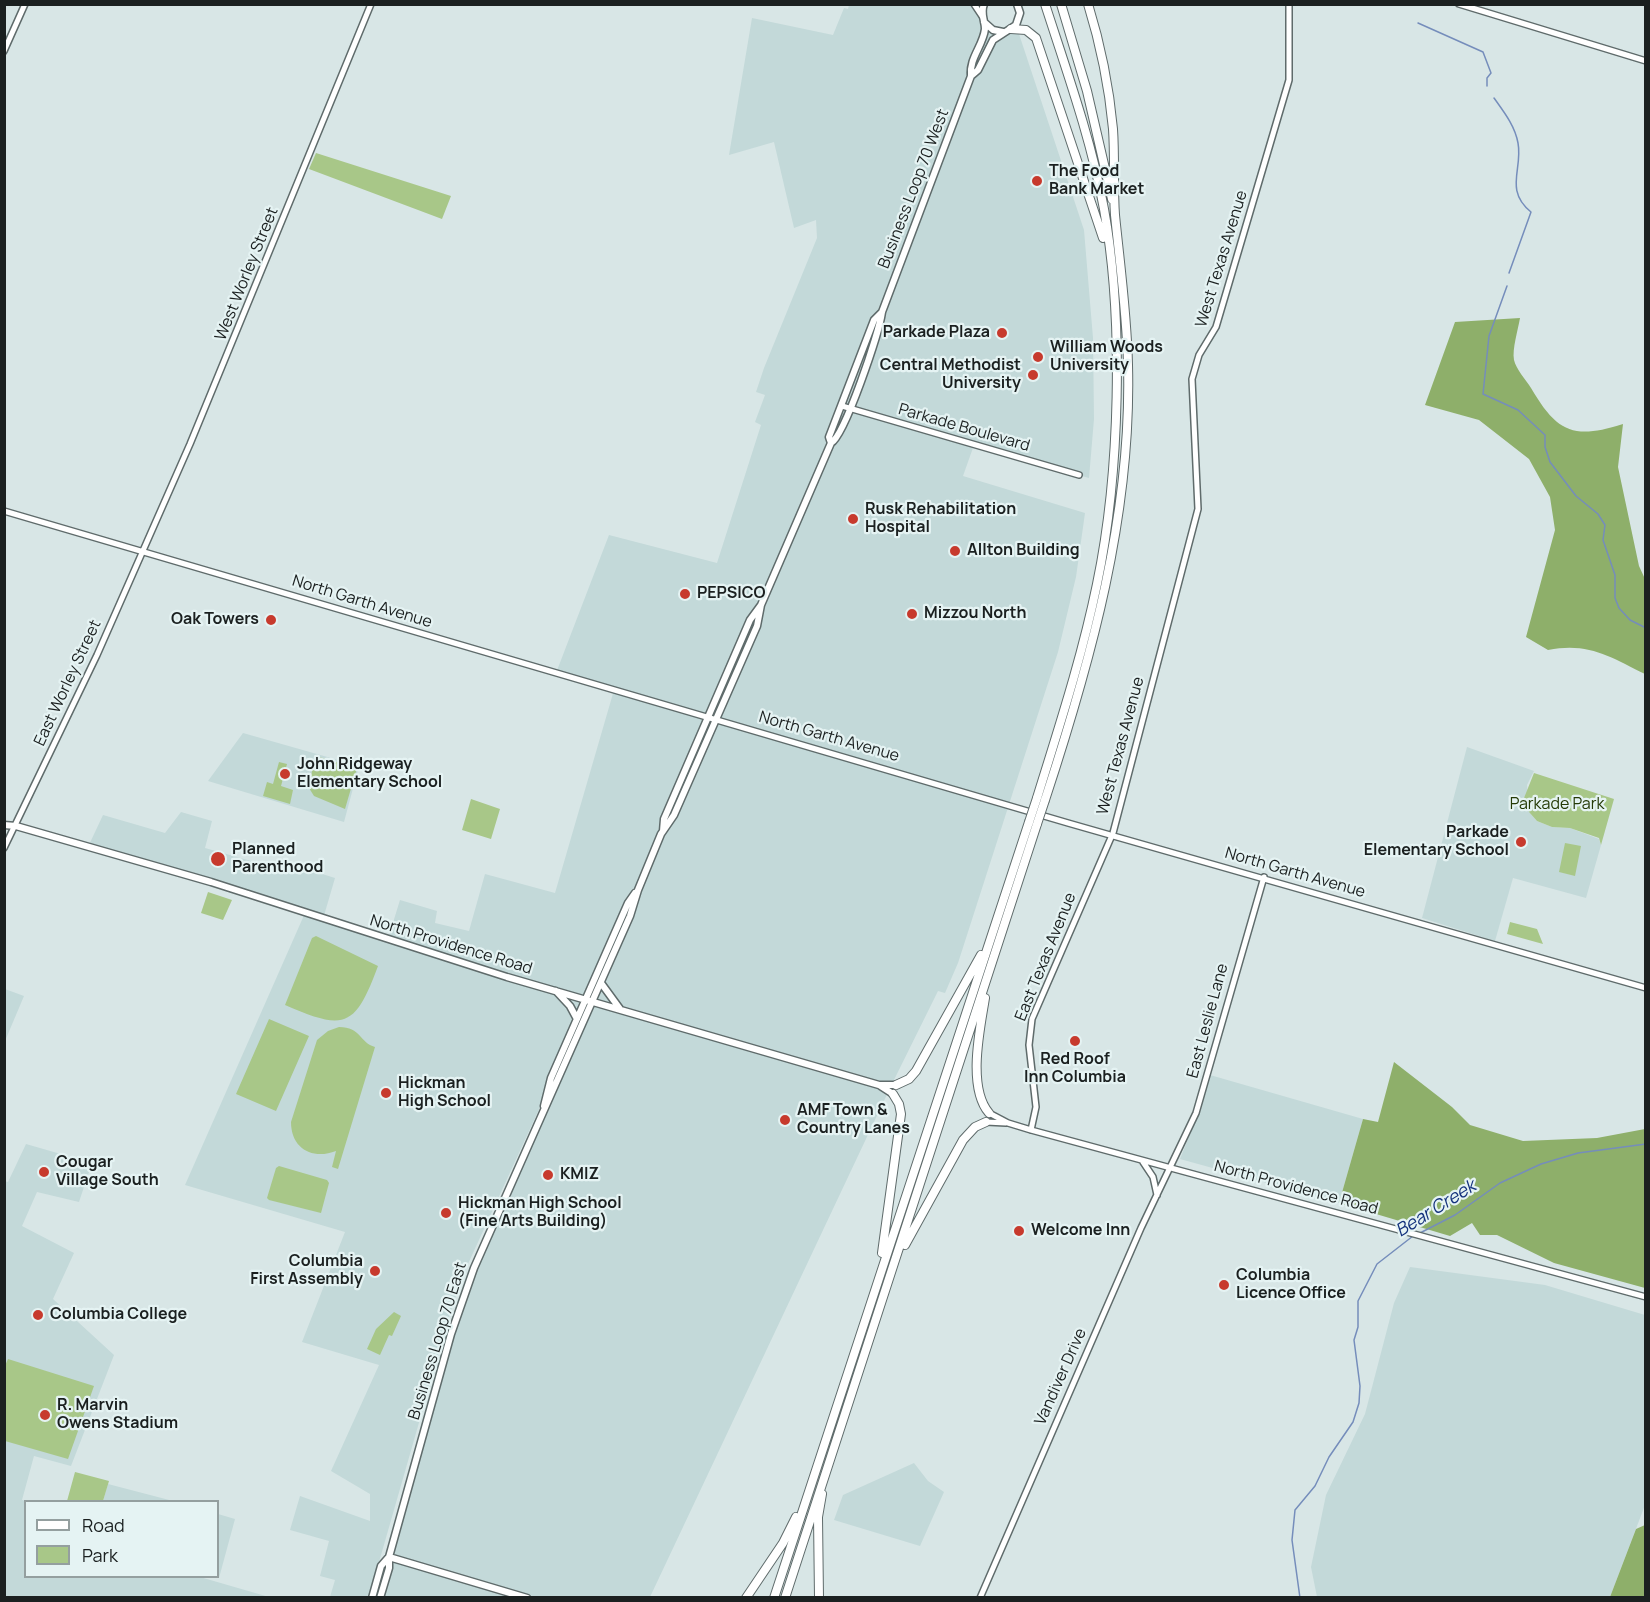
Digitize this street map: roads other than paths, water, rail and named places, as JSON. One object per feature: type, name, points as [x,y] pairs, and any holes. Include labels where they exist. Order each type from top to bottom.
[{"type":"highway","points":[[1041,799],[1085,636],[1097,582],[1108,512],[1116,360],[1104,210],[1084,124],[1046,4]]},
{"type":"highway","points":[[1061,4],[1087,91],[1115,215]]},
{"type":"highway","points":[[774,1598],[990,938],[1070,723],[1107,582],[1124,457],[1128,366],[1115,215],[1113,129],[1104,54],[1088,4]]},
{"type":"highway","points":[[1008,30],[1026,30],[1036,38],[1100,226],[1110,270]]},
{"type":"highway","points":[[785,1598],[994,958],[1033,823]]},
{"type":"highway","points":[[896,1085],[909,1079],[916,1071],[990,938]]},
{"type":"highway","points":[[989,1113],[980,1101],[977,1090],[978,1051],[981,1021],[994,958]]},
{"type":"highway","points":[[875,1290],[887,1228],[901,1114],[900,1104],[893,1094]]},
{"type":"highway","points":[[894,1268],[924,1207],[963,1140],[975,1127],[986,1122]]},
{"type":"highway","points":[[819,1598],[819,1517],[826,1470]]},
{"type":"highway","points":[[746,1598],[783,1543],[808,1491]]},
{"type":"main road","name":"Business Loop 70 West","points":[[717,718],[757,626],[761,605],[831,443],[837,440],[876,339],[882,312],[971,76],[970,66],[984,33],[984,4]]},
{"type":"main road","name":"Business Loop 70 West","points":[[971,76],[978,70],[993,40],[1019,19],[1019,6]]},
{"type":"main road","points":[[983,19],[993,30],[1008,30]]},
{"type":"main road","name":"Business Loop 70 West","points":[[831,443],[829,437],[874,320],[882,312]]},
{"type":"main road","name":"Business Loop 70 West","points":[[708,716],[750,620],[761,605]]},
{"type":"main road","name":"Business Loop 70 East","points":[[663,832],[664,819],[708,716]]},
{"type":"main road","name":"Business Loop 70 East","points":[[380,1598],[389,1568],[389,1557],[460,1305],[543,1107],[551,1078],[577,1020],[601,983],[663,832],[674,815],[717,718]]},
{"type":"main road","name":"North Providence Road","points":[[4,819],[16,826]]},
{"type":"main road","name":"North Providence Road","points":[[4,825],[16,826],[205,880],[380,938],[555,991],[879,1085],[896,1085]]},
{"type":"main road","name":"Business Loop 70 East","points":[[543,1107],[553,1094],[628,903],[638,890]]},
{"type":"main road","points":[[601,983],[620,1009]]},
{"type":"main road","points":[[555,991],[570,1006],[577,1020]]},
{"type":"main road","name":"North Providence Road","points":[[879,1085],[893,1094]]},
{"type":"main road","points":[[389,1557],[527,1598]]},
{"type":"main road","name":"Business Loop 70 East","points":[[372,1598],[381,1566],[389,1557]]},
{"type":"street","points":[[4,51],[25,4]]},
{"type":"street","name":"West Worley Street","points":[[144,551],[236,336],[371,4]]},
{"type":"street","points":[[974,4],[983,19]]},
{"type":"street","name":"West Texas Avenue","points":[[1113,833],[1198,509],[1192,394],[1194,366],[1216,327],[1289,80],[1288,4]]},
{"type":"street","points":[[1459,4],[1646,60]]},
{"type":"street","name":"Parkade Boulevard","points":[[842,406],[1079,475]]},
{"type":"street","name":"North Garth Avenue","points":[[4,511],[717,718],[1068,823],[1113,833],[1646,988]]},
{"type":"street","name":"East Worley Street","points":[[4,848],[144,551]]},
{"type":"street","name":"East Texas Avenue","points":[[1031,1130],[1036,1107],[1029,1045],[1032,1019],[1113,833]]},
{"type":"street","name":"East Leslie Lane","points":[[1169,1169],[1203,1094],[1264,877]]},
{"type":"street","name":"North Providence Road","points":[[989,1113],[1008,1123],[1143,1162],[1646,1297]]},
{"type":"street","name":"North Providence Road","points":[[986,1122],[1008,1123]]},
{"type":"street","points":[[1143,1162],[1151,1173],[1157,1195]]},
{"type":"street","name":"Vandiver Drive","points":[[980,1598],[1169,1169]]},
{"type":"waterway","points":[[1418,23],[1483,52],[1491,73],[1487,78],[1487,86]]},
{"type":"waterway","points":[[1494,98],[1509,119],[1517,137],[1519,153],[1516,187],[1518,196],[1531,212],[1509,273]]},
{"type":"waterway","points":[[1507,286],[1489,336],[1483,394],[1518,410],[1545,435],[1545,447],[1550,462],[1576,496],[1598,514],[1605,525],[1603,540],[1615,575],[1615,598],[1619,608],[1630,620],[1646,628]]},
{"type":"waterway","name":"Bear Creek","points":[[1420,1233],[1455,1215],[1500,1183],[1541,1164],[1578,1153],[1646,1144]]},
{"type":"waterway","name":"Bear Creek","points":[[1300,1598],[1292,1540],[1295,1510],[1315,1486],[1329,1457],[1353,1422],[1359,1403],[1360,1386],[1354,1340],[1358,1327],[1358,1301],[1377,1264],[1413,1236]]},
{"type":"place","name":"The Food Bank Market","points":[[1037,181]]},
{"type":"place","name":"Parkade Plaza","points":[[1002,333]]},
{"type":"place","name":"William Woods University","points":[[1038,357]]},
{"type":"place","name":"Central Methodist University","points":[[1033,375]]},
{"type":"place","name":"Rusk Rehabilitation Hospital","points":[[853,519]]},
{"type":"place","name":"Allton Building","points":[[955,551]]},
{"type":"place","name":"PEPSICO","points":[[685,594]]},
{"type":"place","name":"Mizzou North","points":[[912,614]]},
{"type":"place","name":"Oak Towers","points":[[271,620]]},
{"type":"place","name":"John Ridgeway Elementary School","points":[[285,774]]},
{"type":"place","name":"Parkade Elementary School","points":[[1521,842]]},
{"type":"place","name":"Planned Parenthood","points":[[218,859]]},
{"type":"place","name":"Red Roof Inn Columbia","points":[[1075,1041]]},
{"type":"place","name":"Hickman High School","points":[[386,1093]]},
{"type":"place","name":"AMF Town & Country Lanes","points":[[785,1120]]},
{"type":"place","name":"Cougar Village South","points":[[44,1172]]},
{"type":"place","name":"KMIZ","points":[[548,1175]]},
{"type":"place","name":"Hickman High School (Fine Arts Building)","points":[[446,1213]]},
{"type":"place","name":"Welcome Inn","points":[[1019,1231]]},
{"type":"place","name":"Columbia First Assembly","points":[[375,1271]]},
{"type":"place","name":"Columbia Licence Office","points":[[1224,1285]]},
{"type":"place","name":"Columbia College","points":[[38,1315]]},
{"type":"place","name":"R. Marvin Owens Stadium","points":[[45,1415]]},
{"type":"park label","name":"Parkade Park","points":[[1557,805]]}]
